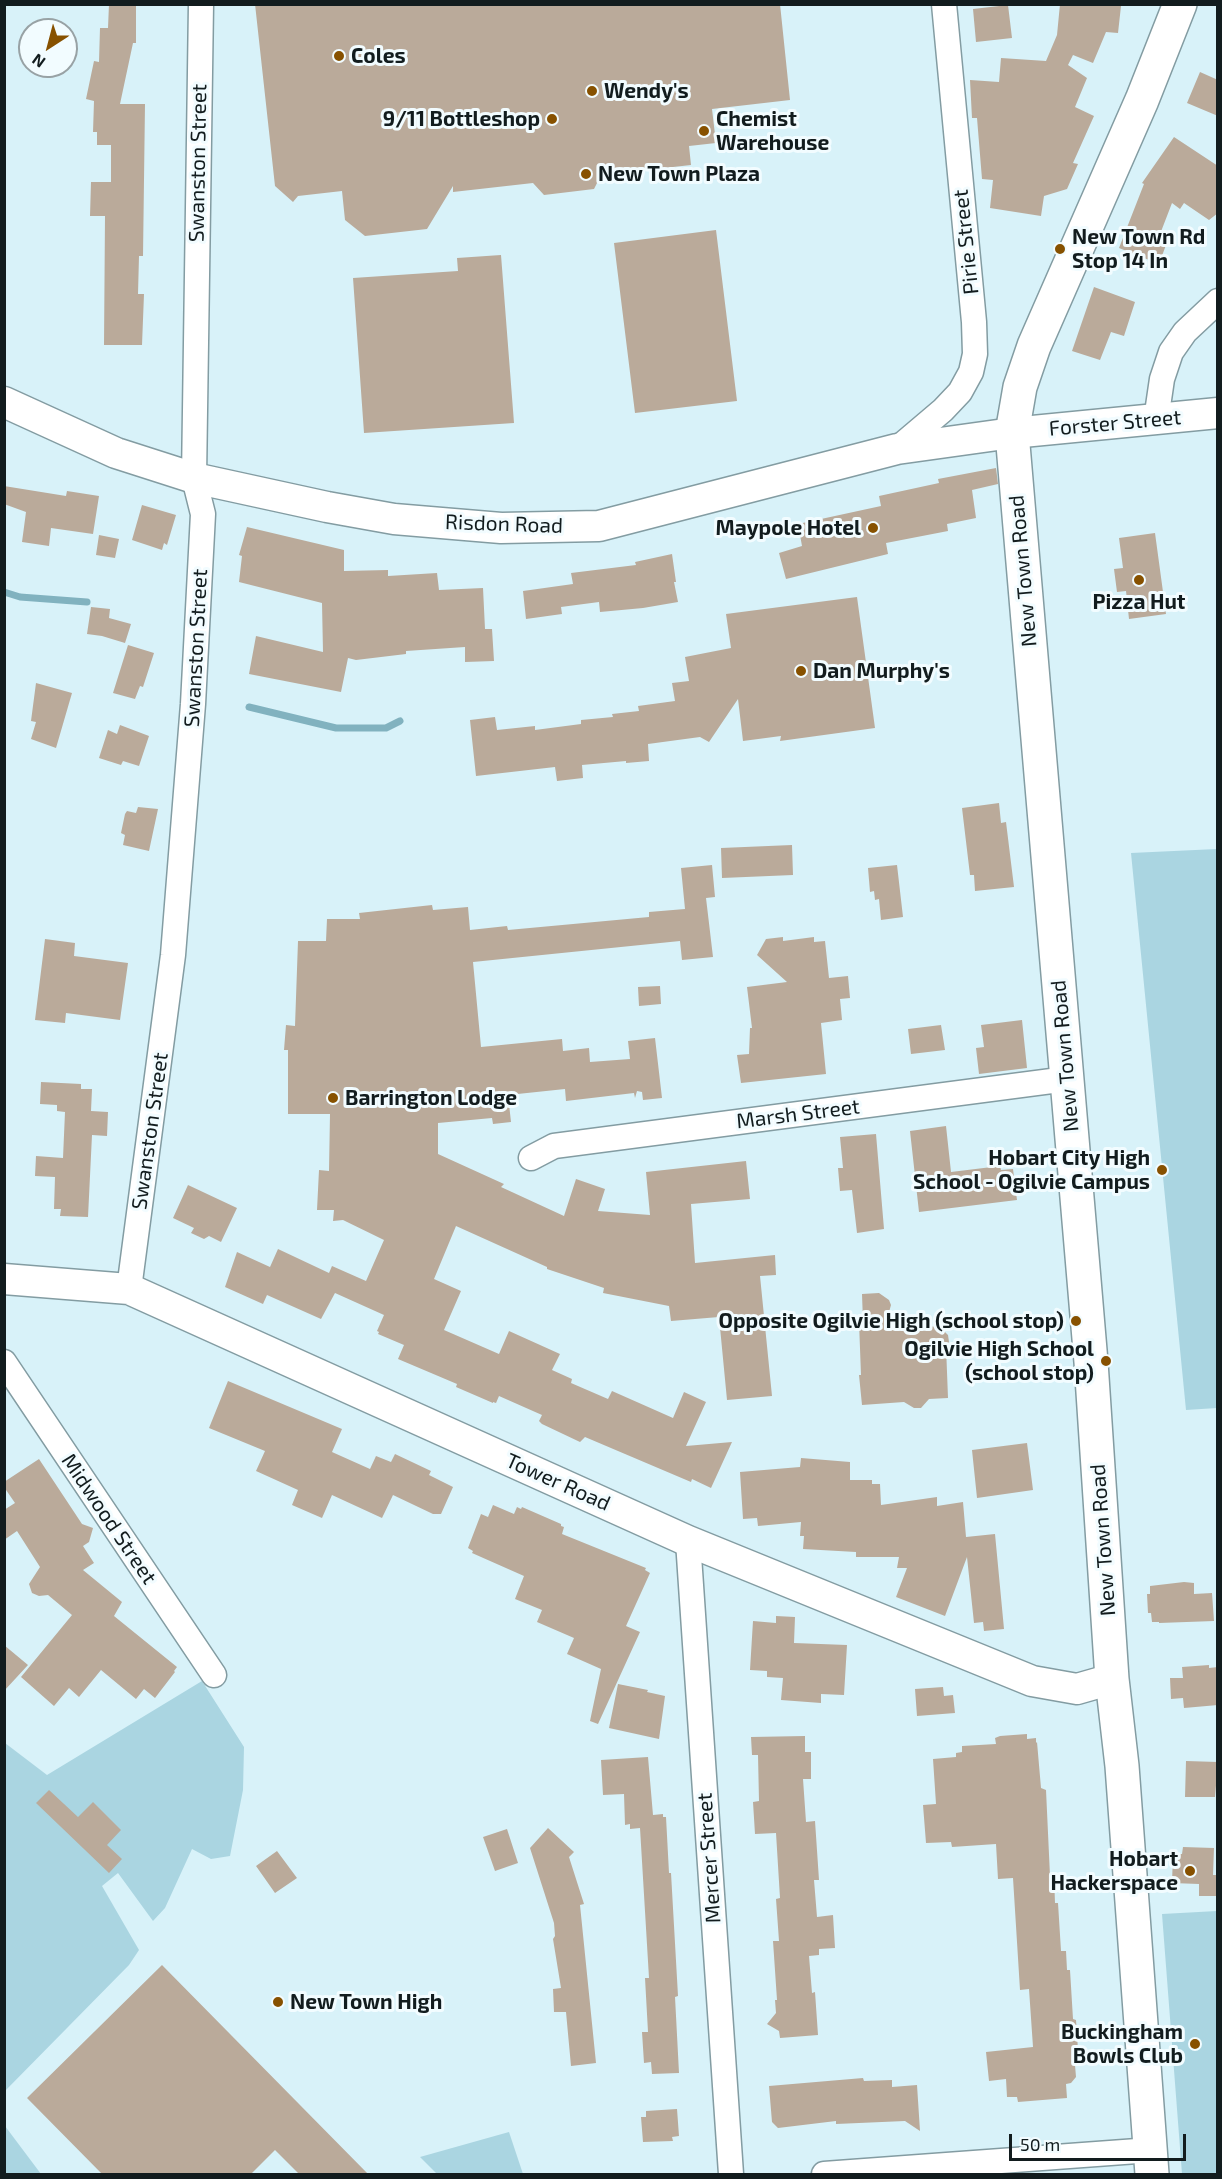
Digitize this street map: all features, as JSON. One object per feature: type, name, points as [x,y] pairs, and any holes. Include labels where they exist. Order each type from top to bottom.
[{"type":"main road","name":"New Town Road","points":[[1151,2162],[1122,1766],[1112,1679],[1097,1441],[1012,433],[1020,387],[1034,346],[1142,100],[1180,4]]},
{"type":"street","name":"Swanston Street","points":[[129,1289],[173,955],[193,704],[203,514],[194,478],[201,4]]},
{"type":"street","name":"Pirie Street","points":[[897,449],[943,410],[960,392],[971,372],[975,354],[944,4]]},
{"type":"street","points":[[1156,420],[1162,379],[1171,352],[1185,332],[1218,301]]},
{"type":"street","name":"Risdon Road","points":[[4,402],[116,453],[194,478],[394,519],[501,528],[599,525],[686,505],[897,449],[1012,433]]},
{"type":"street","name":"Forster Street","points":[[1012,433],[1218,413]]},
{"type":"street","name":"Marsh Street","points":[[531,1158],[554,1146],[1067,1079]]},
{"type":"street","name":"Tower Road","points":[[4,1279],[129,1289],[688,1541],[1032,1681],[1077,1689],[1112,1679]]},
{"type":"street","name":"Midwood Street","points":[[4,1362],[214,1675]]},
{"type":"street","name":"Mercer Street","points":[[688,1541],[731,2175]]},
{"type":"street","points":[[824,2175],[1151,2162]]},
{"type":"shaded area","points":[[1217,849],[1217,1408],[1186,1410],[1131,853]]},
{"type":"shaded area","points":[[202,1681],[244,1747],[243,1790],[230,1856],[211,1859],[192,1849],[165,1908],[153,1921],[118,1873],[102,1886],[139,1950],[129,1965],[5,2091],[5,1743],[47,1775]]},
{"type":"shaded area","name":"Buckingham Bowls Club","points":[[1217,1911],[1217,2174],[1182,2174],[1162,1914]]},
{"type":"shaded area","points":[[5,2126],[41,2174],[5,2174]]},
{"type":"shaded area","points":[[509,2132],[523,2174],[437,2174],[420,2157]]},
{"type":"building","points":[[109,4],[136,4],[136,43],[133,43],[120,104],[145,104],[143,256],[139,256],[138,294],[144,294],[142,345],[104,345],[105,216],[90,216],[91,182],[111,182],[111,145],[97,145],[97,132],[93,132],[94,101],[86,99],[94,61],[99,62],[100,28],[108,28]]},
{"type":"building","points":[[255,4],[780,4],[790,100],[712,109],[716,143],[689,146],[691,165],[601,175],[594,189],[544,195],[533,183],[453,192],[453,186],[427,229],[365,236],[345,220],[342,191],[298,196],[293,202],[275,186]]},
{"type":"building","points":[[1060,4],[1121,6],[1118,33],[1106,32],[1093,63],[1073,55],[1068,65],[1087,78],[1075,107],[1094,116],[1073,163],[1078,164],[1067,189],[1044,196],[1041,216],[990,208],[993,180],[982,179],[977,118],[972,118],[970,80],[999,82],[1001,58],[1046,61],[1057,35]]},
{"type":"building","points":[[1008,5],[1012,38],[976,42],[973,9]]},
{"type":"building","points":[[1200,72],[1218,80],[1218,116],[1187,103]]},
{"type":"building","points":[[1174,137],[1218,166],[1218,213],[1209,220],[1184,203],[1180,209],[1172,203],[1157,242],[1166,245],[1159,264],[1119,248],[1144,184],[1142,183]]},
{"type":"building","points":[[716,230],[737,401],[635,413],[614,243]]},
{"type":"building","points":[[501,255],[514,423],[364,433],[353,278],[458,271],[457,258]]},
{"type":"building","points":[[1094,287],[1135,302],[1124,336],[1111,332],[1100,360],[1072,351]]},
{"type":"building","name":"Maypole Hotel","points":[[996,468],[998,484],[972,490],[976,518],[947,524],[948,531],[886,543],[888,554],[786,579],[779,553],[802,546],[798,524],[881,506],[879,496],[939,483],[938,479]]},
{"type":"building","points":[[4,486],[66,496],[67,491],[99,496],[93,534],[51,528],[49,546],[22,542],[26,512],[4,504]]},
{"type":"building","points":[[142,505],[176,515],[167,545],[164,543],[162,550],[132,540]]},
{"type":"building","points":[[247,527],[344,550],[344,571],[388,570],[388,576],[437,573],[439,590],[483,588],[485,629],[492,629],[494,661],[465,662],[465,647],[406,651],[406,654],[356,660],[348,658],[341,692],[249,674],[256,636],[323,652],[322,603],[239,582],[242,556],[239,555]]},
{"type":"building","name":"Pizza Hut","points":[[1155,533],[1166,614],[1129,619],[1126,591],[1117,592],[1114,569],[1123,568],[1119,538]]},
{"type":"building","points":[[99,535],[119,539],[115,558],[96,555]]},
{"type":"building","points":[[672,554],[678,602],[600,612],[599,602],[561,607],[562,614],[526,619],[523,591],[573,584],[571,573],[636,565],[635,562]]},
{"type":"building","points":[[857,597],[875,728],[780,741],[781,736],[743,741],[738,699],[709,742],[700,737],[648,744],[649,761],[582,765],[583,778],[557,781],[555,767],[476,776],[470,720],[495,717],[497,730],[535,726],[535,730],[581,724],[581,720],[613,717],[612,714],[639,711],[638,706],[675,701],[672,683],[689,681],[685,657],[731,648],[726,614]]},
{"type":"building","points":[[91,607],[110,609],[109,618],[131,624],[125,643],[87,634]]},
{"type":"building","points":[[128,645],[154,653],[143,687],[140,686],[135,699],[113,693]]},
{"type":"building","points":[[36,683],[72,693],[56,748],[31,739],[36,722],[31,721]]},
{"type":"building","points":[[120,725],[149,736],[139,766],[123,761],[121,765],[99,758],[108,730],[117,734]]},
{"type":"building","points":[[999,803],[1001,823],[1006,822],[1014,887],[975,891],[974,875],[970,875],[962,808]]},
{"type":"building","points":[[138,807],[158,809],[149,851],[123,845],[125,835],[121,833],[125,814],[127,811],[136,813]]},
{"type":"building","points":[[792,845],[793,875],[722,878],[721,848]]},
{"type":"building","points":[[712,865],[715,897],[706,898],[713,957],[682,960],[680,941],[473,962],[481,1047],[562,1039],[563,1051],[589,1048],[590,1062],[630,1059],[628,1041],[655,1038],[662,1098],[643,1100],[642,1092],[637,1091],[635,1098],[634,1093],[566,1101],[565,1089],[508,1095],[511,1122],[493,1124],[492,1118],[438,1123],[438,1154],[504,1184],[501,1187],[564,1216],[576,1179],[605,1189],[598,1211],[650,1215],[646,1172],[746,1161],[750,1199],[691,1204],[695,1263],[775,1255],[776,1275],[760,1276],[772,1396],[727,1400],[719,1317],[671,1321],[669,1306],[603,1293],[604,1288],[547,1269],[547,1267],[456,1226],[434,1279],[461,1291],[444,1330],[499,1354],[509,1331],[560,1354],[552,1370],[572,1379],[571,1383],[608,1399],[612,1391],[673,1418],[684,1392],[706,1402],[686,1446],[732,1442],[711,1488],[692,1479],[691,1482],[585,1437],[580,1442],[542,1424],[539,1421],[542,1415],[499,1396],[496,1403],[493,1403],[456,1387],[457,1384],[398,1359],[404,1345],[378,1334],[377,1331],[384,1315],[335,1293],[321,1319],[267,1295],[263,1304],[225,1287],[237,1252],[270,1267],[278,1249],[329,1273],[332,1266],[366,1281],[384,1240],[343,1220],[333,1221],[334,1210],[317,1210],[319,1170],[329,1171],[330,1114],[288,1114],[288,1050],[284,1050],[286,1025],[295,1026],[298,941],[326,941],[327,919],[360,919],[359,913],[432,905],[433,910],[468,907],[470,930],[507,926],[508,930],[649,917],[649,912],[685,909],[681,868]]},
{"type":"building","points":[[897,865],[903,917],[881,920],[879,899],[875,900],[874,891],[870,892],[868,868]]},
{"type":"building","points":[[783,937],[783,941],[814,937],[814,942],[825,941],[829,978],[848,976],[850,998],[840,999],[842,1020],[821,1023],[826,1074],[741,1083],[737,1055],[749,1054],[750,1028],[752,1028],[747,987],[787,982],[757,955],[766,939]]},
{"type":"building","points":[[45,939],[75,943],[74,956],[128,963],[120,1020],[66,1013],[65,1023],[35,1020]]},
{"type":"building","points":[[660,986],[661,1004],[639,1006],[638,987]]},
{"type":"building","points":[[1022,1020],[1027,1068],[979,1074],[976,1048],[984,1047],[981,1025]]},
{"type":"building","points":[[941,1025],[945,1050],[911,1054],[908,1029]]},
{"type":"building","points":[[41,1082],[81,1084],[81,1089],[92,1089],[91,1111],[108,1112],[107,1136],[92,1135],[88,1217],[60,1216],[61,1209],[54,1209],[55,1177],[35,1176],[36,1156],[63,1158],[65,1112],[57,1111],[57,1105],[40,1104]]},
{"type":"building","points":[[946,1126],[951,1172],[1000,1166],[1001,1170],[1013,1169],[1017,1200],[919,1212],[910,1131]]},
{"type":"building","points":[[876,1134],[884,1229],[857,1233],[852,1190],[840,1191],[838,1168],[843,1168],[840,1137]]},
{"type":"building","points":[[188,1185],[237,1208],[221,1242],[209,1236],[204,1239],[191,1233],[194,1228],[173,1218]]},
{"type":"building","points":[[879,1293],[889,1300],[891,1305],[884,1330],[939,1326],[948,1335],[949,1342],[946,1346],[948,1398],[929,1399],[921,1408],[914,1408],[904,1402],[862,1405],[859,1375],[861,1375],[859,1322],[863,1322],[862,1294]]},
{"type":"building","points":[[228,1381],[342,1429],[332,1452],[370,1469],[376,1456],[391,1462],[395,1454],[431,1471],[429,1475],[453,1487],[441,1514],[433,1514],[393,1495],[382,1518],[332,1495],[322,1518],[292,1505],[298,1490],[256,1471],[265,1451],[209,1428]]},
{"type":"building","points":[[1027,1443],[1033,1490],[977,1498],[972,1450]]},
{"type":"building","points":[[801,1458],[850,1462],[850,1480],[872,1480],[872,1484],[880,1484],[881,1505],[937,1497],[937,1506],[963,1502],[966,1537],[995,1534],[1004,1629],[984,1631],[983,1622],[974,1623],[967,1557],[945,1616],[896,1597],[907,1568],[897,1568],[899,1557],[856,1557],[856,1552],[803,1549],[804,1536],[800,1536],[801,1522],[758,1526],[757,1518],[743,1519],[740,1472],[800,1467]]},
{"type":"building","points":[[39,1459],[82,1524],[93,1528],[89,1542],[83,1546],[94,1563],[83,1570],[122,1602],[114,1616],[177,1667],[155,1698],[144,1689],[136,1699],[101,1670],[79,1697],[69,1688],[54,1706],[21,1677],[72,1615],[48,1595],[39,1596],[32,1593],[29,1584],[40,1567],[17,1531],[4,1540],[4,1510],[15,1503],[4,1487],[4,1482]]},
{"type":"building","points":[[493,1505],[514,1514],[517,1507],[521,1509],[522,1507],[561,1524],[564,1527],[562,1534],[646,1568],[645,1570],[650,1573],[626,1626],[640,1632],[598,1724],[590,1721],[601,1669],[567,1654],[574,1638],[537,1622],[542,1610],[515,1599],[524,1576],[472,1553],[473,1551],[468,1548],[481,1514],[488,1517]]},
{"type":"building","points":[[1194,1583],[1194,1594],[1212,1593],[1214,1621],[1152,1622],[1151,1613],[1148,1613],[1147,1594],[1150,1594],[1150,1586]]},
{"type":"building","points":[[776,1616],[795,1617],[794,1643],[847,1645],[844,1695],[821,1694],[821,1703],[781,1700],[783,1678],[767,1677],[767,1671],[750,1670],[753,1621],[776,1623]]},
{"type":"building","points":[[4,1645],[28,1665],[4,1691]]},
{"type":"building","points":[[1209,1665],[1209,1668],[1218,1667],[1218,1705],[1184,1708],[1183,1698],[1171,1699],[1170,1678],[1183,1678],[1182,1667]]},
{"type":"building","points":[[618,1684],[665,1696],[659,1739],[609,1728]]},
{"type":"building","points":[[943,1687],[944,1696],[953,1695],[955,1713],[917,1716],[915,1689]]},
{"type":"building","points":[[1027,1734],[1027,1739],[1036,1738],[1041,1788],[1046,1790],[1050,1876],[1054,1876],[1055,1903],[1058,1903],[1061,1951],[1066,1951],[1067,1970],[1070,1970],[1073,2019],[1076,2020],[1078,2050],[1074,2053],[1076,2077],[1071,2083],[1066,2084],[1067,2098],[1018,2102],[1017,2097],[1007,2097],[1006,2079],[989,2081],[986,2052],[1033,2047],[1029,1989],[1020,1990],[1013,1878],[998,1879],[996,1844],[952,1847],[951,1842],[926,1843],[923,1805],[936,1804],[933,1759],[956,1757],[956,1753],[962,1752],[962,1746],[996,1744],[995,1738],[1000,1736]]},
{"type":"building","points":[[805,1736],[805,1752],[811,1752],[811,1779],[803,1779],[806,1822],[815,1821],[819,1880],[814,1880],[817,1917],[833,1915],[835,1948],[819,1949],[819,1955],[809,1956],[812,1993],[815,1992],[818,2035],[780,2038],[779,2031],[767,2024],[776,2013],[775,2000],[777,2000],[773,1941],[779,1941],[776,1899],[780,1898],[776,1833],[755,1834],[753,1802],[759,1801],[758,1755],[752,1755],[751,1737]]},
{"type":"building","points":[[648,1757],[653,1815],[663,1814],[663,1817],[666,1817],[678,1996],[675,1997],[679,2073],[652,2074],[651,2062],[644,2063],[642,2032],[648,2032],[645,1978],[649,1978],[640,1828],[630,1829],[630,1824],[625,1825],[624,1794],[603,1795],[601,1760]]},
{"type":"building","points":[[1186,1761],[1218,1762],[1215,1797],[1185,1797]]},
{"type":"building","points":[[49,1790],[78,1817],[93,1802],[121,1830],[107,1845],[122,1859],[109,1873],[36,1803]]},
{"type":"building","points":[[548,1828],[574,1852],[569,1857],[584,1904],[580,1905],[596,2063],[571,2066],[566,2012],[554,2012],[553,1989],[561,1988],[553,1939],[555,1936],[554,1923],[530,1848]]},
{"type":"building","points":[[507,1829],[518,1863],[495,1871],[483,1837]]},
{"type":"building","name":"Hobart Hackerspace","points":[[1183,1847],[1214,1848],[1213,1875],[1218,1875],[1218,1896],[1199,1896],[1199,1884],[1172,1883],[1173,1854],[1182,1854]]},
{"type":"building","points":[[277,1851],[297,1878],[275,1893],[256,1866]]},
{"type":"building","points":[[162,1965],[369,2175],[300,2175],[275,2150],[250,2175],[103,2175],[27,2098]]},
{"type":"building","points":[[863,2078],[864,2081],[892,2080],[892,2087],[917,2085],[920,2131],[905,2121],[836,2124],[836,2121],[778,2128],[772,2122],[769,2086]]},
{"type":"building","points":[[677,2109],[679,2136],[672,2137],[673,2141],[643,2142],[641,2117],[646,2117],[646,2111]]},
{"type":"waterway","points":[[4,592],[20,597],[87,602]]},
{"type":"waterway","points":[[249,707],[336,728],[386,728],[400,721]]},
{"type":"place","name":"Coles","points":[[339,56]]},
{"type":"place","name":"Wendy's","points":[[592,91]]},
{"type":"place","name":"9/11 Bottleshop","points":[[552,119]]},
{"type":"place","name":"Chemist Warehouse","points":[[704,131]]},
{"type":"place","name":"New Town Plaza","points":[[586,174]]},
{"type":"place","name":"New Town Rd Stop 14 In","points":[[1060,249]]},
{"type":"place","name":"Maypole Hotel","points":[[873,528]]},
{"type":"place","name":"Pizza Hut","points":[[1139,580]]},
{"type":"place","name":"Dan Murphy's","points":[[801,671]]},
{"type":"place","name":"Barrington Lodge","points":[[333,1098]]},
{"type":"place","name":"Hobart City High School - Ogilvie Campus","points":[[1162,1170]]},
{"type":"place","name":"Opposite Ogilvie High (school stop)","points":[[1076,1321]]},
{"type":"place","name":"Ogilvie High School (school stop)","points":[[1106,1361]]},
{"type":"place","name":"Hobart Hackerspace","points":[[1190,1871]]},
{"type":"place","name":"New Town High","points":[[278,2002]]},
{"type":"place","name":"Buckingham Bowls Club","points":[[1195,2044]]}]
